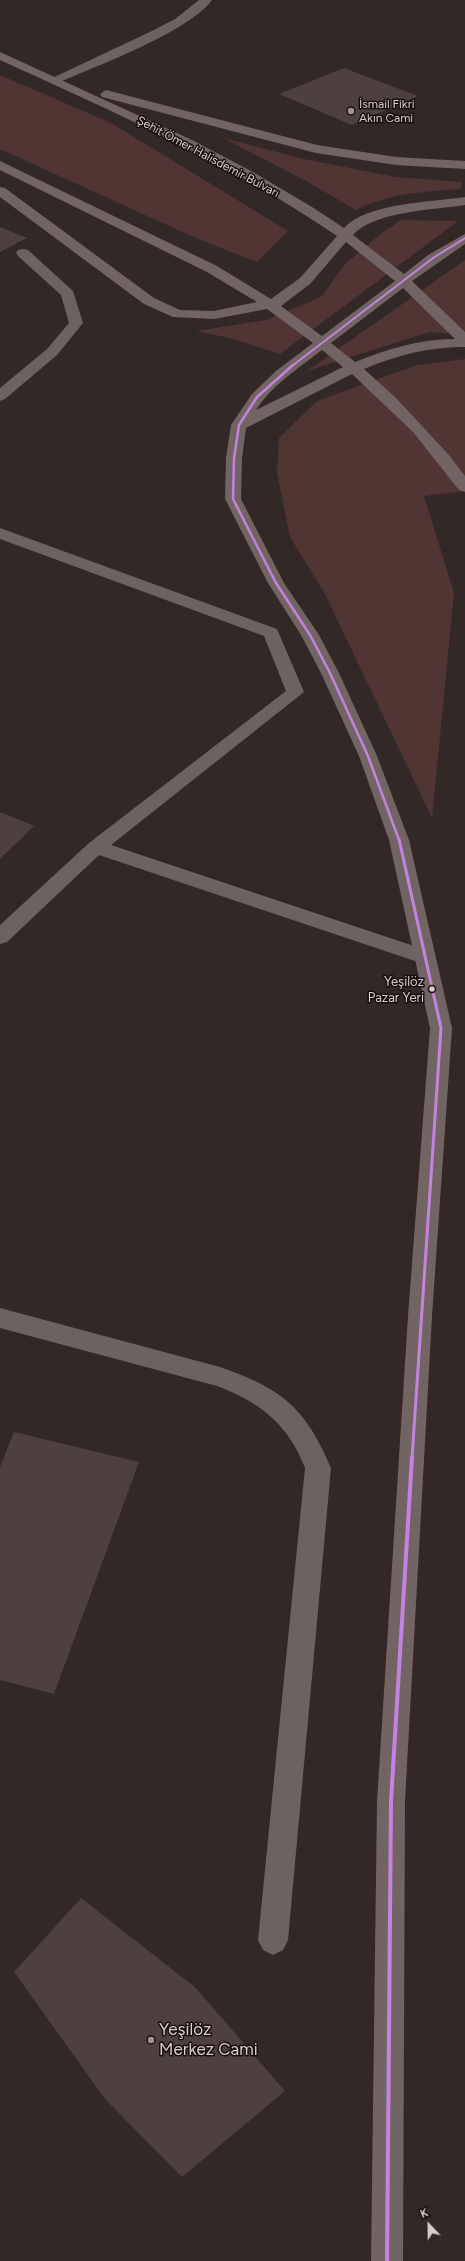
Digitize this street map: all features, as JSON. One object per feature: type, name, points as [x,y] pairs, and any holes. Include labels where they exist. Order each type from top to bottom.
[{"type":"highway","name":"Şehit Ömer Halisdemir Bulvarı","points":[[0,56],[187,143],[274,190],[324,221],[378,258],[436,308],[465,342]]},
{"type":"highway","points":[[54,80],[316,149],[396,161],[465,165]]},
{"type":"highway","points":[[0,165],[68,196],[238,283],[299,326],[382,392],[447,460],[465,487]]},
{"type":"highway","points":[[0,191],[99,266],[149,301],[178,314],[214,315],[275,304],[305,281],[355,224],[384,213],[465,201]]},
{"type":"highway","points":[[387,2261],[391,1801],[421,1308],[441,1028],[399,840],[368,756],[314,642],[276,583],[233,499],[234,458],[239,426],[257,397],[281,374],[433,258],[465,238]]},
{"type":"highway","points":[[239,426],[315,384],[403,350],[452,342],[465,342]]},
{"type":"street","points":[[54,80],[174,24],[202,6],[206,0]]},
{"type":"street","points":[[0,396],[52,352],[76,323],[68,294],[23,253]]},
{"type":"street","points":[[0,533],[271,632],[295,692],[96,847],[0,937]]},
{"type":"street","points":[[96,847],[425,957]]},
{"type":"street","points":[[0,1318],[220,1377],[245,1386],[268,1398],[288,1414],[301,1431],[311,1449],[318,1468],[273,1940]]},
{"type":"shaded area","points":[[0,75],[111,123],[288,231],[257,262],[198,239],[0,149]]},
{"type":"shaded area","points":[[223,138],[304,159],[395,177],[462,182],[460,189],[406,194],[368,204],[356,210],[306,181]]},
{"type":"shaded area","points":[[401,220],[458,221],[280,354],[230,338],[196,331],[266,320],[321,297],[344,265],[383,232]]},
{"type":"shaded area","points":[[465,260],[465,335],[429,332],[307,371]]},
{"type":"shaded area","points":[[465,359],[465,491],[424,496],[454,593],[432,818],[325,594],[290,537],[277,473],[279,438],[317,401],[417,365]]},
{"type":"building","name":"İsmail Fikri Akın Cami","points":[[344,68],[418,96],[352,125],[279,94]]},
{"type":"building","points":[[0,227],[27,238],[0,252]]},
{"type":"building","points":[[0,812],[34,826],[0,859]]},
{"type":"building","points":[[14,1432],[139,1462],[54,1694],[0,1680],[0,1467]]},
{"type":"building","name":"Yeşilöz Merkez Cami","points":[[81,1898],[196,1988],[285,2091],[182,2177],[105,2099],[14,1972]]},
{"type":"transit line","points":[[387,2261],[391,1801],[420,1316],[441,1028],[399,840],[368,756],[330,673],[310,635],[276,583],[233,499],[234,458],[239,425],[257,397],[281,374],[433,258],[465,238]]},
{"type":"place","name":"İsmail Fikri Akın Cami","points":[[351,111]]},
{"type":"place","name":"Yeşilöz Pazar Yeri","points":[[432,989]]},
{"type":"place","name":"Yeşilöz Merkez Cami","points":[[151,2040]]}]
